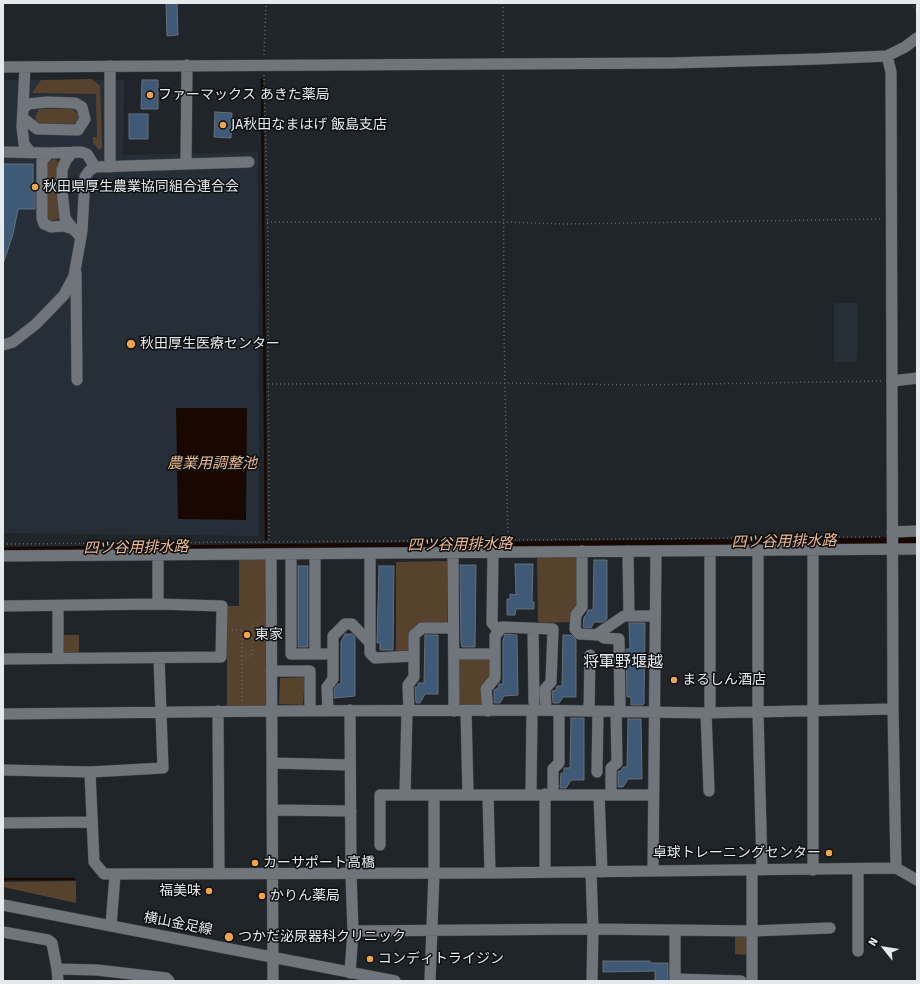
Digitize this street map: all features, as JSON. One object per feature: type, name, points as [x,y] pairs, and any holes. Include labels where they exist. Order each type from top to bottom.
[{"type":"street","points":[[3,67],[264,64],[503,65],[670,63],[887,56],[905,47],[917,38]]},
{"type":"street","points":[[887,56],[891,72],[893,709],[896,868]]},
{"type":"street","points":[[186,163],[187,65]]},
{"type":"street","points":[[110,66],[110,166]]},
{"type":"street","points":[[25,67],[23,113],[24,144],[31,153]]},
{"type":"street","points":[[47,102],[75,103],[82,107],[85,120],[78,130],[37,129],[23,113],[28,104],[47,102]]},
{"type":"street","points":[[3,152],[73,152],[87,154],[95,167]]},
{"type":"street","points":[[73,152],[66,160],[62,170],[62,191],[65,218],[77,233]]},
{"type":"street","points":[[49,153],[42,161],[42,218],[44,224],[51,227],[64,226],[77,233]]},
{"type":"street","points":[[77,380],[77,233],[85,177],[89,171],[95,167],[110,166],[249,162]]},
{"type":"street","points":[[3,345],[12,342],[36,324],[64,294],[74,276],[76,262]]},
{"type":"street","points":[[893,381],[917,378]]},
{"type":"street","points":[[3,556],[813,550],[892,541],[917,531]]},
{"type":"street","points":[[892,541],[917,549]]},
{"type":"street","points":[[752,981],[752,930],[757,870],[758,550]]},
{"type":"street","points":[[813,550],[813,870]]},
{"type":"street","points":[[582,551],[582,607],[576,615],[575,629],[579,634],[600,635],[604,638],[619,639]]},
{"type":"street","points":[[611,795],[611,768],[616,763],[619,639],[624,617],[628,551]]},
{"type":"street","points":[[653,871],[656,551]]},
{"type":"street","points":[[709,792],[708,713],[710,551]]},
{"type":"street","points":[[493,552],[492,623],[499,631]]},
{"type":"street","points":[[453,553],[454,711]]},
{"type":"street","points":[[291,554],[291,654],[333,654]]},
{"type":"street","points":[[315,554],[315,654]]},
{"type":"street","points":[[370,554],[370,653],[375,658],[414,656]]},
{"type":"street","points":[[272,555],[273,981]]},
{"type":"street","points":[[158,556],[158,604]]},
{"type":"street","points":[[3,606],[158,604],[222,606],[221,657],[3,659]]},
{"type":"street","points":[[58,606],[58,658]]},
{"type":"street","points":[[272,614],[291,613]]},
{"type":"street","points":[[596,635],[624,617],[655,616]]},
{"type":"street","points":[[328,711],[327,687],[333,679],[333,636],[345,624],[352,624],[370,643]]},
{"type":"street","points":[[488,710],[486,689],[495,678],[495,636],[502,627],[553,629],[552,682],[545,689],[546,710]]},
{"type":"street","points":[[405,796],[408,685],[414,678],[414,635],[422,628],[454,628]]},
{"type":"street","points":[[532,794],[534,628]]},
{"type":"street","points":[[454,654],[495,654]]},
{"type":"street","points":[[590,655],[598,772]]},
{"type":"street","points":[[3,770],[90,772],[163,768],[159,658]]},
{"type":"street","points":[[272,671],[310,671],[310,711]]},
{"type":"street","points":[[3,714],[350,710],[454,711],[533,706],[546,710],[708,713],[813,709],[893,709]]},
{"type":"street","points":[[350,710],[351,874],[353,931],[350,972]]},
{"type":"street","points":[[466,710],[468,795]]},
{"type":"street","points":[[545,872],[549,794],[553,769],[559,763],[559,710]]},
{"type":"street","points":[[218,711],[220,874]]},
{"type":"street","points":[[272,764],[350,765]]},
{"type":"street","points":[[90,772],[91,822],[94,862],[104,874],[490,873],[896,868],[917,880]]},
{"type":"street","points":[[592,981],[599,794]]},
{"type":"street","points":[[380,845],[380,795],[653,795]]},
{"type":"street","points":[[430,981],[434,873],[434,795]]},
{"type":"street","points":[[488,795],[490,873]]},
{"type":"street","points":[[272,810],[351,812]]},
{"type":"street","points":[[3,823],[91,822]]},
{"type":"street","points":[[858,869],[858,951]]},
{"type":"street","points":[[111,926],[115,875]]},
{"type":"street","name":"横山金足線","points":[[3,905],[395,981]]},
{"type":"street","points":[[353,931],[594,929],[752,930],[830,928]]},
{"type":"street","points":[[675,930],[675,979],[741,981]]},
{"type":"street","points":[[3,932],[48,940],[52,943],[58,981]]},
{"type":"street","points":[[57,969],[97,970],[166,978],[169,981]]},
{"type":"path","points":[[266,3],[264,64],[267,222],[269,542]]},
{"type":"path","points":[[503,3],[508,541]]},
{"type":"path","points":[[911,3],[917,11]]},
{"type":"path","points":[[267,222],[504,222],[565,224],[891,219]]},
{"type":"path","points":[[268,384],[506,383],[639,385],[893,381]]},
{"type":"path","points":[[3,544],[508,541],[892,541]]},
{"type":"path","points":[[242,656],[252,656],[252,624]]},
{"type":"path","points":[[222,630],[243,630],[242,707]]},
{"type":"shaded area","points":[[92,79],[100,86],[102,148],[99,150],[93,143],[93,137],[97,137],[96,94],[32,93],[41,80]]},
{"type":"shaded area","name":"秋田厚生医療センター","points":[[3,80],[124,80],[123,155],[258,152],[259,536],[3,533]]},
{"type":"shaded area","points":[[39,109],[72,109],[79,115],[78,120],[71,126],[41,125],[37,122],[35,117]]},
{"type":"shaded area","points":[[54,159],[60,162],[61,215],[58,219],[51,221],[47,218],[47,162]]},
{"type":"shaded area","points":[[834,303],[858,303],[857,362],[834,362]]},
{"type":"shaded area","points":[[537,557],[578,557],[578,606],[572,622],[538,623]]},
{"type":"shaded area","points":[[239,558],[267,558],[266,707],[227,707],[227,606],[239,606]]},
{"type":"shaded area","points":[[447,561],[447,622],[420,623],[410,635],[409,652],[396,653],[396,562]]},
{"type":"shaded area","points":[[61,635],[79,635],[79,655],[65,655],[61,651]]},
{"type":"shaded area","points":[[490,657],[490,677],[483,706],[458,706],[457,658]]},
{"type":"shaded area","points":[[305,677],[303,705],[279,704],[280,678]]},
{"type":"shaded area","points":[[76,881],[76,903],[3,887],[3,882]]},
{"type":"shaded area","points":[[735,933],[745,933],[750,937],[749,955],[735,954]]},
{"type":"water","name":"農業用調整池","points":[[176,408],[247,408],[246,520],[178,519]]},
{"type":"water","name":"四ツ谷用排水路","points":[[917,537],[917,545],[3,552],[3,547]]},
{"type":"building","points":[[166,3],[177,3],[178,35],[167,36]]},
{"type":"building","points":[[142,80],[158,80],[158,109],[141,109]]},
{"type":"building","name":"JA秋田なまはげ 飯島支店","points":[[215,112],[232,113],[231,138],[214,137]]},
{"type":"building","points":[[129,114],[148,114],[148,139],[129,139]]},
{"type":"building","points":[[3,164],[33,164],[33,186],[35,186],[35,209],[18,209],[13,234],[4,261]]},
{"type":"building","points":[[594,560],[607,560],[607,619],[603,622],[594,622],[591,628],[583,627],[584,617],[588,610],[593,610]]},
{"type":"building","points":[[515,564],[533,564],[532,602],[534,602],[534,609],[516,609],[515,615],[507,615],[507,599],[510,599],[510,594],[516,595]]},
{"type":"building","points":[[460,565],[476,565],[475,647],[462,647],[461,642]]},
{"type":"building","points":[[298,566],[308,566],[308,647],[298,647]]},
{"type":"building","points":[[379,566],[394,566],[393,650],[380,650],[380,643],[377,643]]},
{"type":"building","points":[[629,623],[645,623],[644,704],[642,705],[631,705],[631,697],[627,697],[626,649],[630,649]]},
{"type":"building","points":[[345,634],[352,634],[355,637],[355,696],[334,698],[334,689],[338,684],[341,684],[341,642]]},
{"type":"building","points":[[505,634],[517,635],[518,695],[504,696],[500,703],[494,703],[494,690],[498,688],[499,684],[503,684],[503,641]]},
{"type":"building","points":[[425,635],[438,635],[438,694],[425,694],[420,703],[416,703],[415,687],[418,687],[418,683],[424,683]]},
{"type":"building","points":[[563,635],[571,635],[576,640],[576,697],[563,697],[559,703],[553,703],[552,691],[556,690],[557,686],[562,686]]},
{"type":"building","points":[[571,718],[584,718],[584,780],[571,780],[566,788],[560,788],[561,773],[564,773],[564,768],[570,768]]},
{"type":"building","points":[[628,719],[641,719],[642,779],[628,779],[623,787],[618,787],[618,771],[621,771],[623,767],[627,767]]},
{"type":"building","points":[[603,961],[650,961],[650,963],[668,963],[668,981],[655,981],[655,971],[603,972]]},
{"type":"waterway","points":[[262,80],[266,539]]},
{"type":"waterway","points":[[3,879],[74,879]]},
{"type":"place","name":"ファーマックス あきた薬局","points":[[150,95]]},
{"type":"place","name":"JA秋田なまはげ 飯島支店","points":[[223,125]]},
{"type":"place","name":"秋田県厚生農業協同組合連合会","points":[[35,187]]},
{"type":"place","name":"秋田厚生医療センター","points":[[131,344]]},
{"type":"place","name":"東家","points":[[247,635]]},
{"type":"place","name":"まるしん酒店","points":[[674,680]]},
{"type":"place","name":"卓球トレーニングセンター","points":[[829,853]]},
{"type":"place","name":"カーサポート高橋","points":[[255,863]]},
{"type":"place","name":"福美味","points":[[209,891]]},
{"type":"place","name":"かりん薬局","points":[[262,896]]},
{"type":"place","name":"つかだ泌尿器科クリニック","points":[[229,937]]},
{"type":"place","name":"コンディトライジン","points":[[370,959]]},
{"type":"district","name":"将軍野堰越","points":[[623,663]]}]
